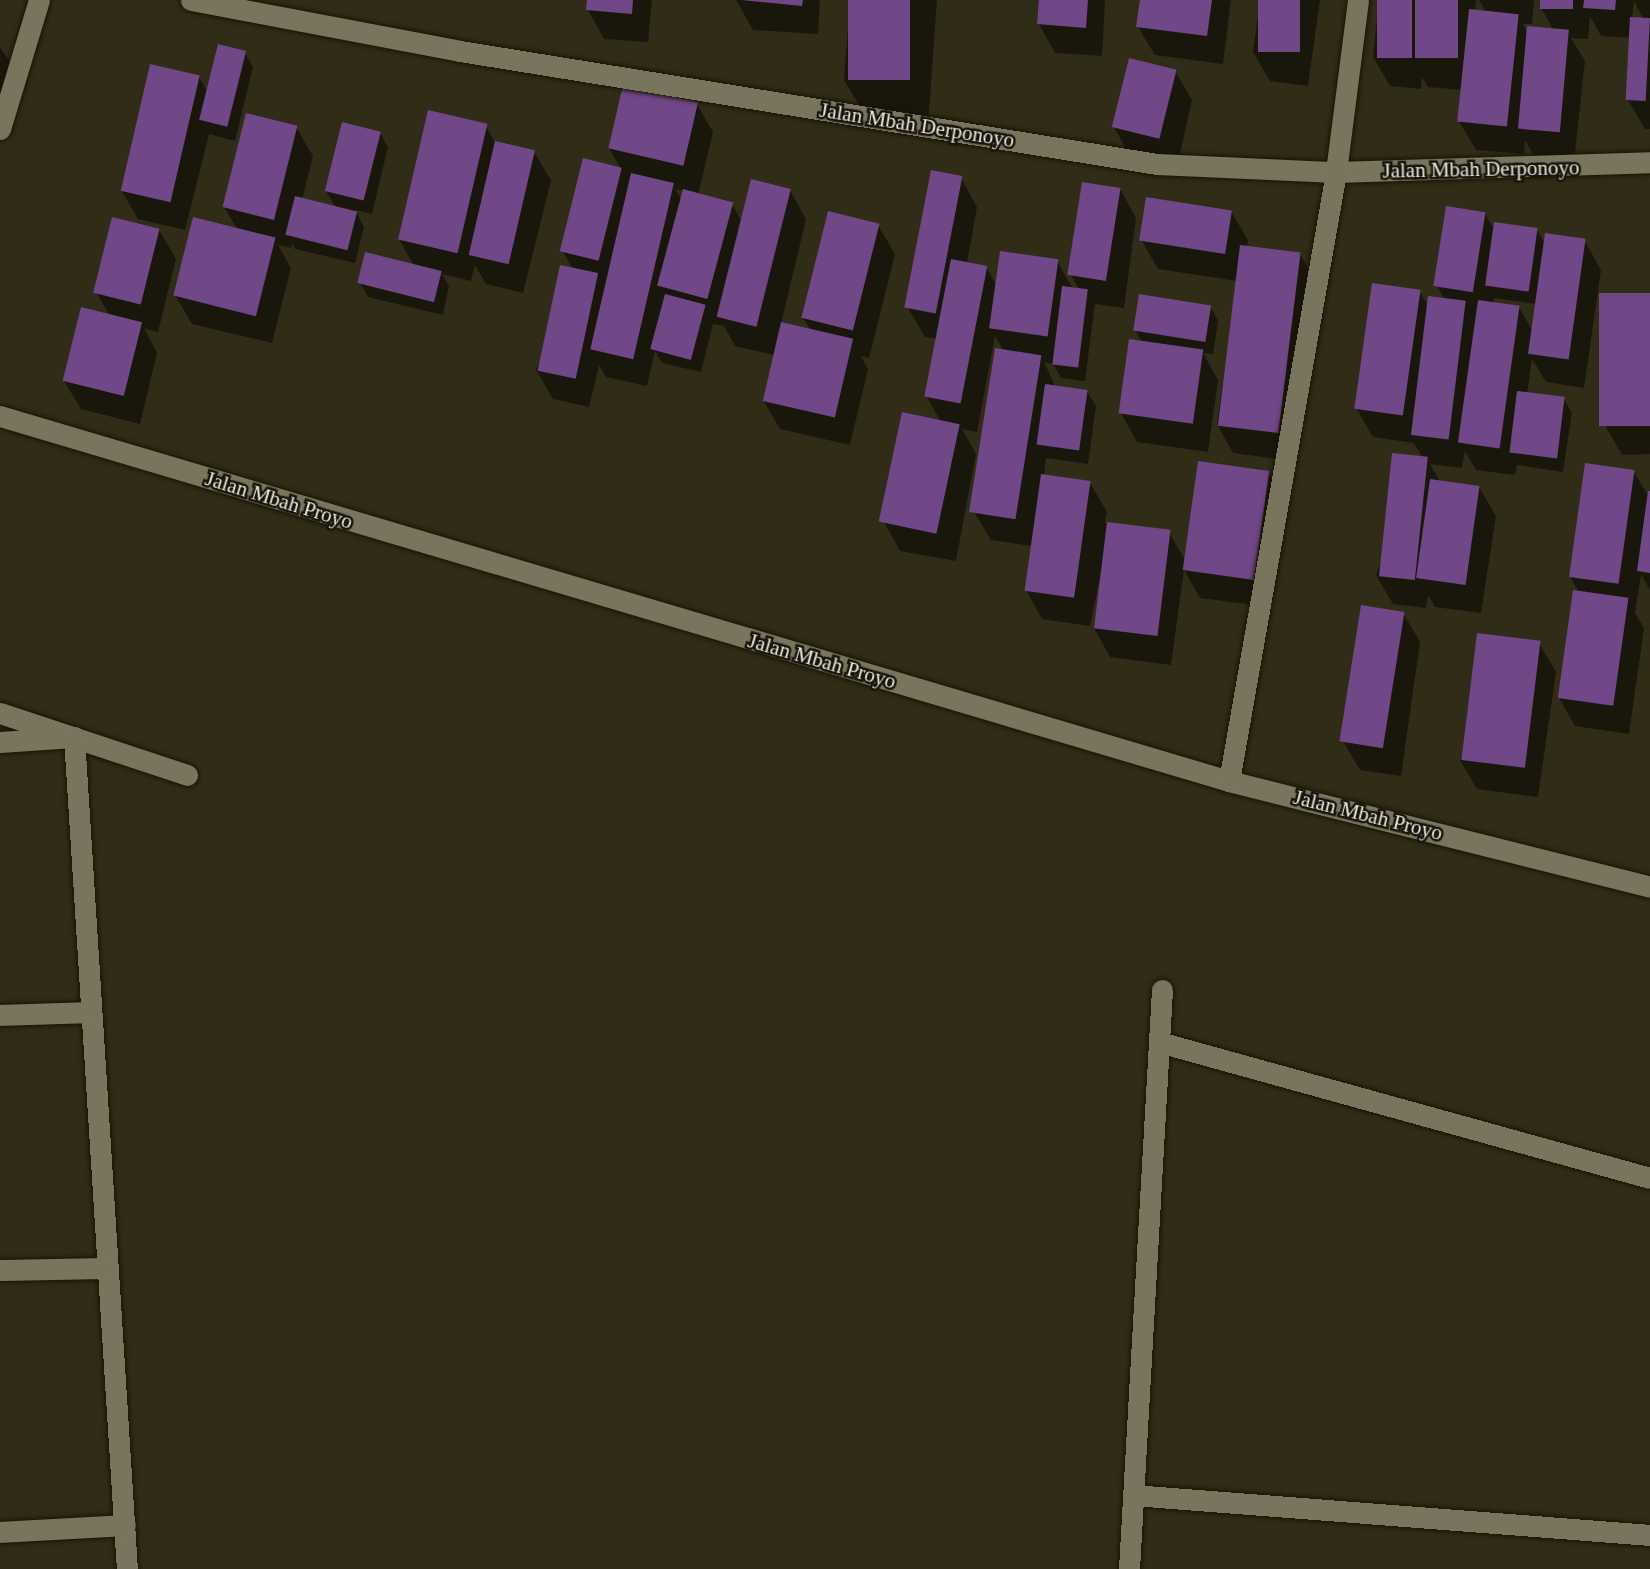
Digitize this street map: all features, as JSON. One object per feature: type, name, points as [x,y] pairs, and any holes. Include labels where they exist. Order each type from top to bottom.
[{"type":"street","points":[[0,129],[39,0]]},
{"type":"street","name":"Jalan Mbah Derponoyo","points":[[191,0],[460,51],[1157,164],[1336,172],[1650,162]]},
{"type":"street","points":[[1229,781],[1336,172],[1358,0]]},
{"type":"street","name":"Jalan Mbah Proyo","points":[[0,416],[1229,781],[1650,887]]},
{"type":"street","points":[[0,713],[187,775]]},
{"type":"street","points":[[0,742],[74,737]]},
{"type":"street","points":[[74,737],[127,1569]]},
{"type":"street","points":[[1129,1569],[1162,990]]},
{"type":"street","points":[[0,1016],[90,1012]]},
{"type":"street","points":[[1159,1042],[1650,1178]]},
{"type":"street","points":[[0,1270],[107,1268]]},
{"type":"street","points":[[1133,1495],[1650,1535]]},
{"type":"street","points":[[0,1531],[125,1525]]},
{"type":"building","points":[[587,0],[633,0],[632,14],[586,10]]},
{"type":"building","points":[[741,0],[803,0],[802,6]]},
{"type":"building","points":[[848,0],[910,0],[910,80],[848,80]]},
{"type":"building","points":[[1039,0],[1088,0],[1086,28],[1037,24]]},
{"type":"building","points":[[1140,0],[1212,0],[1207,36],[1136,27]]},
{"type":"building","points":[[1258,0],[1300,0],[1300,52],[1258,52]]},
{"type":"building","points":[[1377,0],[1412,0],[1412,58],[1377,58]]},
{"type":"building","points":[[1415,0],[1458,0],[1458,58],[1415,58]]},
{"type":"building","points":[[1540,0],[1573,0],[1573,9],[1540,9]]},
{"type":"building","points":[[1584,0],[1616,0],[1615,10],[1583,8]]},
{"type":"building","points":[[1469,9],[1519,14],[1507,127],[1457,121]]},
{"type":"building","points":[[1630,17],[1650,18],[1646,101],[1626,100]]},
{"type":"building","points":[[1527,26],[1569,30],[1560,132],[1518,129]]},
{"type":"building","points":[[218,44],[246,51],[227,127],[199,120]]},
{"type":"building","points":[[1129,58],[1177,70],[1159,139],[1112,127]]},
{"type":"building","points":[[150,64],[200,75],[170,202],[121,191]]},
{"type":"building","points":[[623,85],[698,102],[683,166],[608,148]]},
{"type":"building","points":[[428,110],[487,124],[458,253],[398,240]]},
{"type":"building","points":[[246,113],[297,126],[274,220],[223,207]]},
{"type":"building","points":[[342,122],[381,132],[364,201],[325,191]]},
{"type":"building","points":[[495,141],[535,150],[509,264],[469,255]]},
{"type":"building","points":[[583,158],[622,168],[599,261],[560,251]]},
{"type":"building","points":[[931,170],[962,176],[936,314],[904,307]]},
{"type":"building","points":[[631,173],[674,183],[633,359],[590,349]]},
{"type":"building","points":[[751,179],[791,189],[756,327],[717,317]]},
{"type":"building","points":[[1082,182],[1121,188],[1106,281],[1067,275]]},
{"type":"building","points":[[683,189],[733,202],[707,299],[657,286]]},
{"type":"building","points":[[295,196],[357,211],[347,250],[285,235]]},
{"type":"building","points":[[1146,197],[1232,211],[1225,254],[1139,240]]},
{"type":"building","points":[[1446,206],[1486,212],[1473,292],[1433,286]]},
{"type":"building","points":[[828,211],[879,224],[853,331],[801,318]]},
{"type":"building","points":[[112,217],[160,229],[141,305],[93,293]]},
{"type":"building","points":[[193,217],[275,238],[256,316],[173,296]]},
{"type":"building","points":[[1494,222],[1538,228],[1529,292],[1485,285]]},
{"type":"building","points":[[1545,233],[1586,239],[1569,360],[1528,354]]},
{"type":"building","points":[[1240,245],[1301,252],[1278,433],[1218,426]]},
{"type":"building","points":[[1000,251],[1058,259],[1048,336],[989,328]]},
{"type":"building","points":[[365,252],[442,271],[434,302],[357,283]]},
{"type":"building","points":[[951,259],[987,266],[961,403],[924,396]]},
{"type":"building","points":[[560,265],[598,273],[576,379],[538,371]]},
{"type":"building","points":[[1372,283],[1421,290],[1403,416],[1354,409]]},
{"type":"building","points":[[1062,286],[1088,289],[1078,368],[1052,364]]},
{"type":"building","points":[[1599,293],[1650,293],[1650,426],[1599,426]]},
{"type":"building","points":[[665,294],[706,305],[691,360],[650,349]]},
{"type":"building","points":[[1139,294],[1211,305],[1205,342],[1133,331]]},
{"type":"building","points":[[1428,296],[1466,301],[1449,440],[1411,435]]},
{"type":"building","points":[[1478,300],[1520,306],[1500,448],[1458,443]]},
{"type":"building","points":[[81,307],[142,322],[124,396],[63,381]]},
{"type":"building","points":[[781,322],[853,339],[835,418],[763,401]]},
{"type":"building","points":[[1129,339],[1203,349],[1193,424],[1119,413]]},
{"type":"building","points":[[995,348],[1041,355],[1015,519],[969,512]]},
{"type":"building","points":[[1045,384],[1088,390],[1079,450],[1037,444]]},
{"type":"building","points":[[1517,391],[1565,397],[1557,458],[1509,453]]},
{"type":"building","points":[[902,412],[960,424],[936,534],[879,522]]},
{"type":"building","points":[[1392,453],[1428,457],[1415,580],[1379,576]]},
{"type":"building","points":[[1198,461],[1269,471],[1254,580],[1183,570]]},
{"type":"building","points":[[1585,463],[1635,470],[1619,584],[1569,577]]},
{"type":"building","points":[[1041,474],[1091,481],[1074,598],[1025,591]]},
{"type":"building","points":[[1430,479],[1480,486],[1466,585],[1416,578]]},
{"type":"building","points":[[1650,491],[1650,573],[1637,571]]},
{"type":"building","points":[[1107,522],[1171,530],[1157,636],[1094,628]]},
{"type":"building","points":[[1573,590],[1628,598],[1613,706],[1558,698]]},
{"type":"building","points":[[1361,605],[1404,612],[1383,748],[1339,741]]},
{"type":"building","points":[[1477,633],[1541,641],[1525,768],[1461,760]]}]
